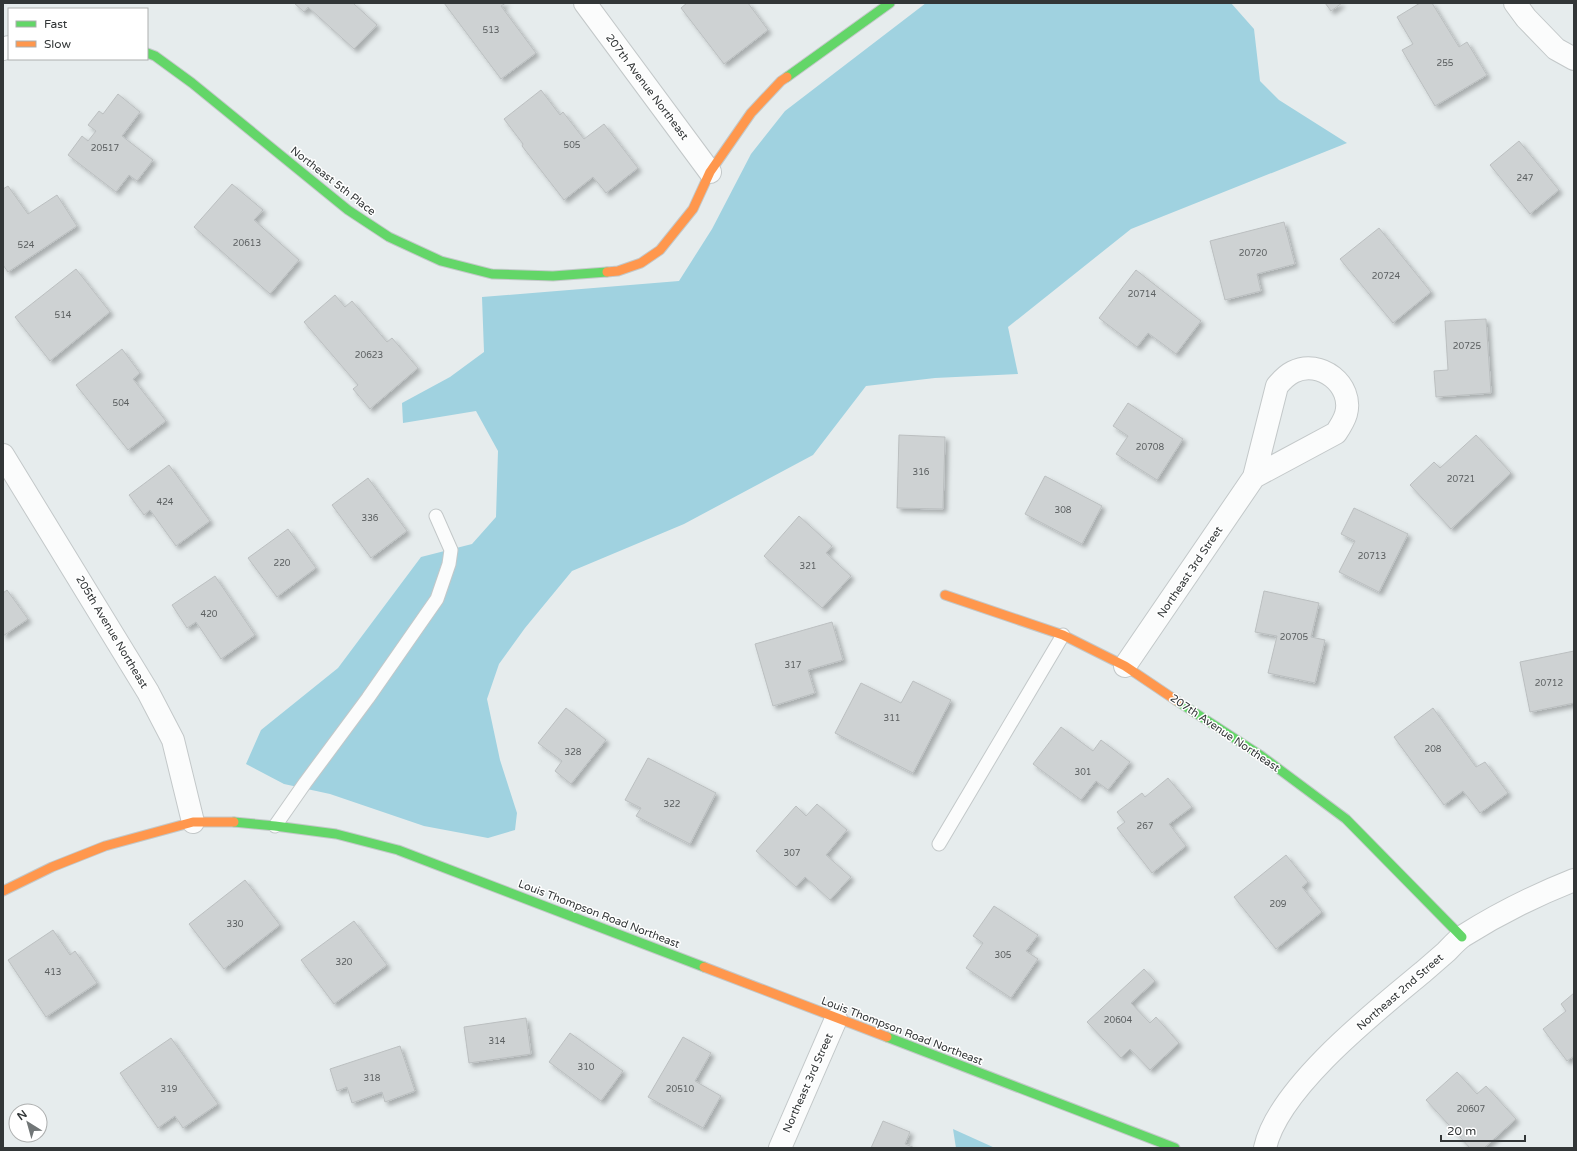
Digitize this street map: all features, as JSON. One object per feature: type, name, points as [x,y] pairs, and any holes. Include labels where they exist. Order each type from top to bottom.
[{"type":"street","name":"207th Avenue Northeast","points":[[585,3],[710,172]]},
{"type":"street","name":"Northeast 5th Place","points":[[148,53],[155,56],[192,83],[348,210],[389,237],[441,261],[492,274],[553,276],[618,271],[641,263],[660,250],[692,209],[710,172],[751,112],[781,81],[890,3]]},
{"type":"street","points":[[1515,3],[1526,18],[1556,49],[1574,59]]},
{"type":"street","name":"Northeast 3rd Street","points":[[1125,666],[1254,477],[1277,386],[1285,377],[1295,371],[1306,368],[1317,369],[1328,373],[1337,380],[1344,390],[1347,401],[1343,423],[1336,433],[1254,477]]},
{"type":"street","name":"205th Avenue Northeast","points":[[3,455],[148,692],[173,740],[193,822]]},
{"type":"street","name":"207th Avenue Northeast","points":[[945,595],[1063,635],[1125,666],[1260,755],[1346,819],[1462,937]]},
{"type":"street","name":"Louis Thompson Road Northeast","points":[[3,891],[52,867],[105,846],[193,822],[228,822],[275,826],[336,834],[398,850],[1175,1148]]},
{"type":"street","name":"Northeast 2nd Street","points":[[1265,1148],[1271,1128],[1289,1100],[1315,1070],[1361,1024],[1440,958],[1462,937],[1539,894],[1574,880]]},
{"type":"street","name":"Northeast 3rd Street","points":[[780,1148],[836,1019]]},
{"type":"lane","points":[[275,826],[368,698],[437,599],[449,564],[451,550],[436,516]]},
{"type":"lane","points":[[938,844],[1063,635]]},
{"type":"shaded area","points":[[926,3],[1231,3],[1254,29],[1260,81],[1279,100],[1347,143],[1131,229],[1008,327],[1018,374],[935,378],[866,386],[813,455],[684,524],[572,571],[525,628],[499,664],[487,699],[500,760],[517,813],[515,830],[488,838],[424,826],[330,794],[284,784],[246,764],[261,730],[338,668],[421,557],[472,544],[496,517],[498,451],[476,411],[403,423],[402,403],[450,377],[484,352],[482,297],[679,281],[712,229],[751,154],[785,111]]},
{"type":"shaded area","points":[[953,1129],[995,1148],[956,1148]]},
{"type":"building","points":[[294,3],[353,3],[377,25],[354,49],[308,7],[304,12]]},
{"type":"building","points":[[444,3],[506,3],[501,6],[536,53],[501,79]]},
{"type":"building","points":[[687,3],[748,3],[768,30],[724,64],[681,8]]},
{"type":"building","points":[[1325,3],[1342,3],[1331,11]]},
{"type":"building","points":[[1420,3],[1432,3],[1459,47],[1467,42],[1487,75],[1435,106],[1402,50],[1413,44],[1397,17]]},
{"type":"building","points":[[541,90],[560,115],[563,112],[584,139],[604,124],[638,168],[606,193],[593,177],[564,200],[522,146],[523,144],[504,119]]},
{"type":"building","points":[[118,94],[140,112],[122,136],[153,160],[137,181],[129,175],[116,192],[68,155],[82,136],[88,141],[96,131],[88,125],[99,111],[103,114]]},
{"type":"building","points":[[1519,141],[1559,190],[1530,214],[1490,165]]},
{"type":"building","points":[[232,184],[263,210],[254,220],[299,260],[270,294],[194,227]]},
{"type":"building","points":[[8,186],[28,214],[57,195],[77,226],[8,272],[3,265],[3,189]]},
{"type":"building","points":[[1284,222],[1295,264],[1257,274],[1261,291],[1225,300],[1210,241]]},
{"type":"building","points":[[1379,228],[1431,292],[1393,323],[1340,259]]},
{"type":"building","points":[[76,269],[110,312],[50,361],[15,317]]},
{"type":"building","points":[[1136,270],[1201,321],[1176,354],[1148,333],[1137,347],[1099,318]]},
{"type":"building","points":[[335,295],[345,307],[352,301],[387,342],[392,338],[418,368],[370,409],[353,389],[358,385],[304,322]]},
{"type":"building","points":[[1486,319],[1491,393],[1436,397],[1434,371],[1448,370],[1445,321]]},
{"type":"building","points":[[122,349],[140,373],[133,379],[166,421],[128,450],[76,385]]},
{"type":"building","points":[[1128,403],[1183,439],[1157,480],[1116,454],[1128,436],[1113,426]]},
{"type":"building","points":[[899,435],[945,437],[943,509],[897,508]]},
{"type":"building","points":[[1476,435],[1511,473],[1451,529],[1410,485],[1434,462],[1440,468]]},
{"type":"building","points":[[169,465],[210,521],[176,546],[150,510],[144,515],[129,495]]},
{"type":"building","points":[[1045,476],[1102,506],[1082,544],[1025,514]]},
{"type":"building","points":[[368,478],[407,531],[371,558],[332,505]]},
{"type":"building","points":[[1354,508],[1408,534],[1379,592],[1339,572],[1355,541],[1341,534]]},
{"type":"building","points":[[799,516],[832,546],[826,553],[851,576],[822,608],[764,556]]},
{"type":"building","points":[[288,529],[316,568],[277,597],[248,558]]},
{"type":"building","points":[[215,576],[255,635],[221,659],[196,622],[187,628],[172,605]]},
{"type":"building","points":[[7,590],[28,619],[3,636],[3,593]]},
{"type":"building","points":[[1264,591],[1319,603],[1311,637],[1325,640],[1315,683],[1268,673],[1277,636],[1255,632]]},
{"type":"building","points":[[832,622],[843,660],[808,670],[815,693],[773,706],[755,644]]},
{"type":"building","points":[[1574,651],[1574,703],[1530,712],[1520,662]]},
{"type":"building","points":[[913,681],[951,700],[913,773],[835,733],[861,683],[901,703]]},
{"type":"building","points":[[566,708],[606,740],[571,784],[555,771],[562,761],[538,743]]},
{"type":"building","points":[[1433,708],[1476,767],[1485,762],[1508,793],[1480,813],[1463,791],[1444,805],[1394,737]]},
{"type":"building","points":[[1061,727],[1093,751],[1101,740],[1130,762],[1108,790],[1096,781],[1081,800],[1033,764]]},
{"type":"building","points":[[648,758],[716,793],[690,844],[636,816],[641,808],[625,800]]},
{"type":"building","points":[[1168,778],[1192,807],[1169,824],[1186,846],[1152,873],[1117,828],[1125,822],[1117,812],[1142,793],[1145,797]]},
{"type":"building","points":[[817,804],[847,830],[826,855],[851,877],[830,900],[805,877],[796,887],[756,851],[796,806],[806,816]]},
{"type":"building","points":[[1286,855],[1308,882],[1302,887],[1322,912],[1276,949],[1234,897]]},
{"type":"building","points":[[245,880],[280,925],[224,969],[189,924]]},
{"type":"building","points":[[994,906],[1038,935],[1026,951],[1038,959],[1011,998],[966,968],[983,943],[973,936]]},
{"type":"building","points":[[354,921],[387,965],[334,1004],[301,960]]},
{"type":"building","points":[[53,930],[70,955],[75,951],[97,983],[46,1017],[8,960]]},
{"type":"building","points":[[1144,969],[1155,981],[1131,1003],[1150,1023],[1156,1017],[1179,1043],[1150,1070],[1130,1049],[1121,1058],[1087,1022]]},
{"type":"building","points":[[1574,993],[1574,1056],[1567,1061],[1543,1029],[1566,1011],[1561,1004]]},
{"type":"building","points":[[526,1018],[531,1054],[469,1063],[464,1027]]},
{"type":"building","points":[[570,1033],[623,1071],[601,1101],[549,1062]]},
{"type":"building","points":[[683,1037],[711,1053],[695,1081],[721,1096],[703,1128],[648,1097]]},
{"type":"building","points":[[171,1038],[218,1104],[183,1128],[175,1116],[158,1128],[120,1073]]},
{"type":"building","points":[[400,1046],[415,1091],[385,1102],[382,1092],[352,1103],[347,1087],[337,1091],[330,1069]]},
{"type":"building","points":[[1457,1072],[1477,1094],[1486,1086],[1516,1119],[1484,1148],[1470,1148],[1426,1100]]},
{"type":"building","points":[[883,1121],[910,1132],[905,1144],[915,1148],[871,1148]]},
{"type":"traffic: fast","points":[[787,77],[890,3]]},
{"type":"traffic: fast","points":[[148,53],[155,56],[192,83],[348,210],[389,237],[441,261],[492,274],[553,276],[607,272]]},
{"type":"traffic: fast","points":[[1177,701],[1260,755],[1346,819],[1462,937]]},
{"type":"traffic: fast","points":[[234,822],[336,834],[398,850],[704,967]]},
{"type":"traffic: fast","points":[[887,1037],[1175,1148]]},
{"type":"traffic: slow","points":[[607,272],[618,271],[641,263],[660,250],[693,209],[710,172],[751,113],[781,81],[787,77]]},
{"type":"traffic: slow","points":[[945,595],[1063,635],[1125,666],[1177,701]]},
{"type":"traffic: slow","points":[[3,891],[52,867],[105,846],[193,822],[234,822]]},
{"type":"traffic: slow","points":[[704,967],[887,1037]]}]
